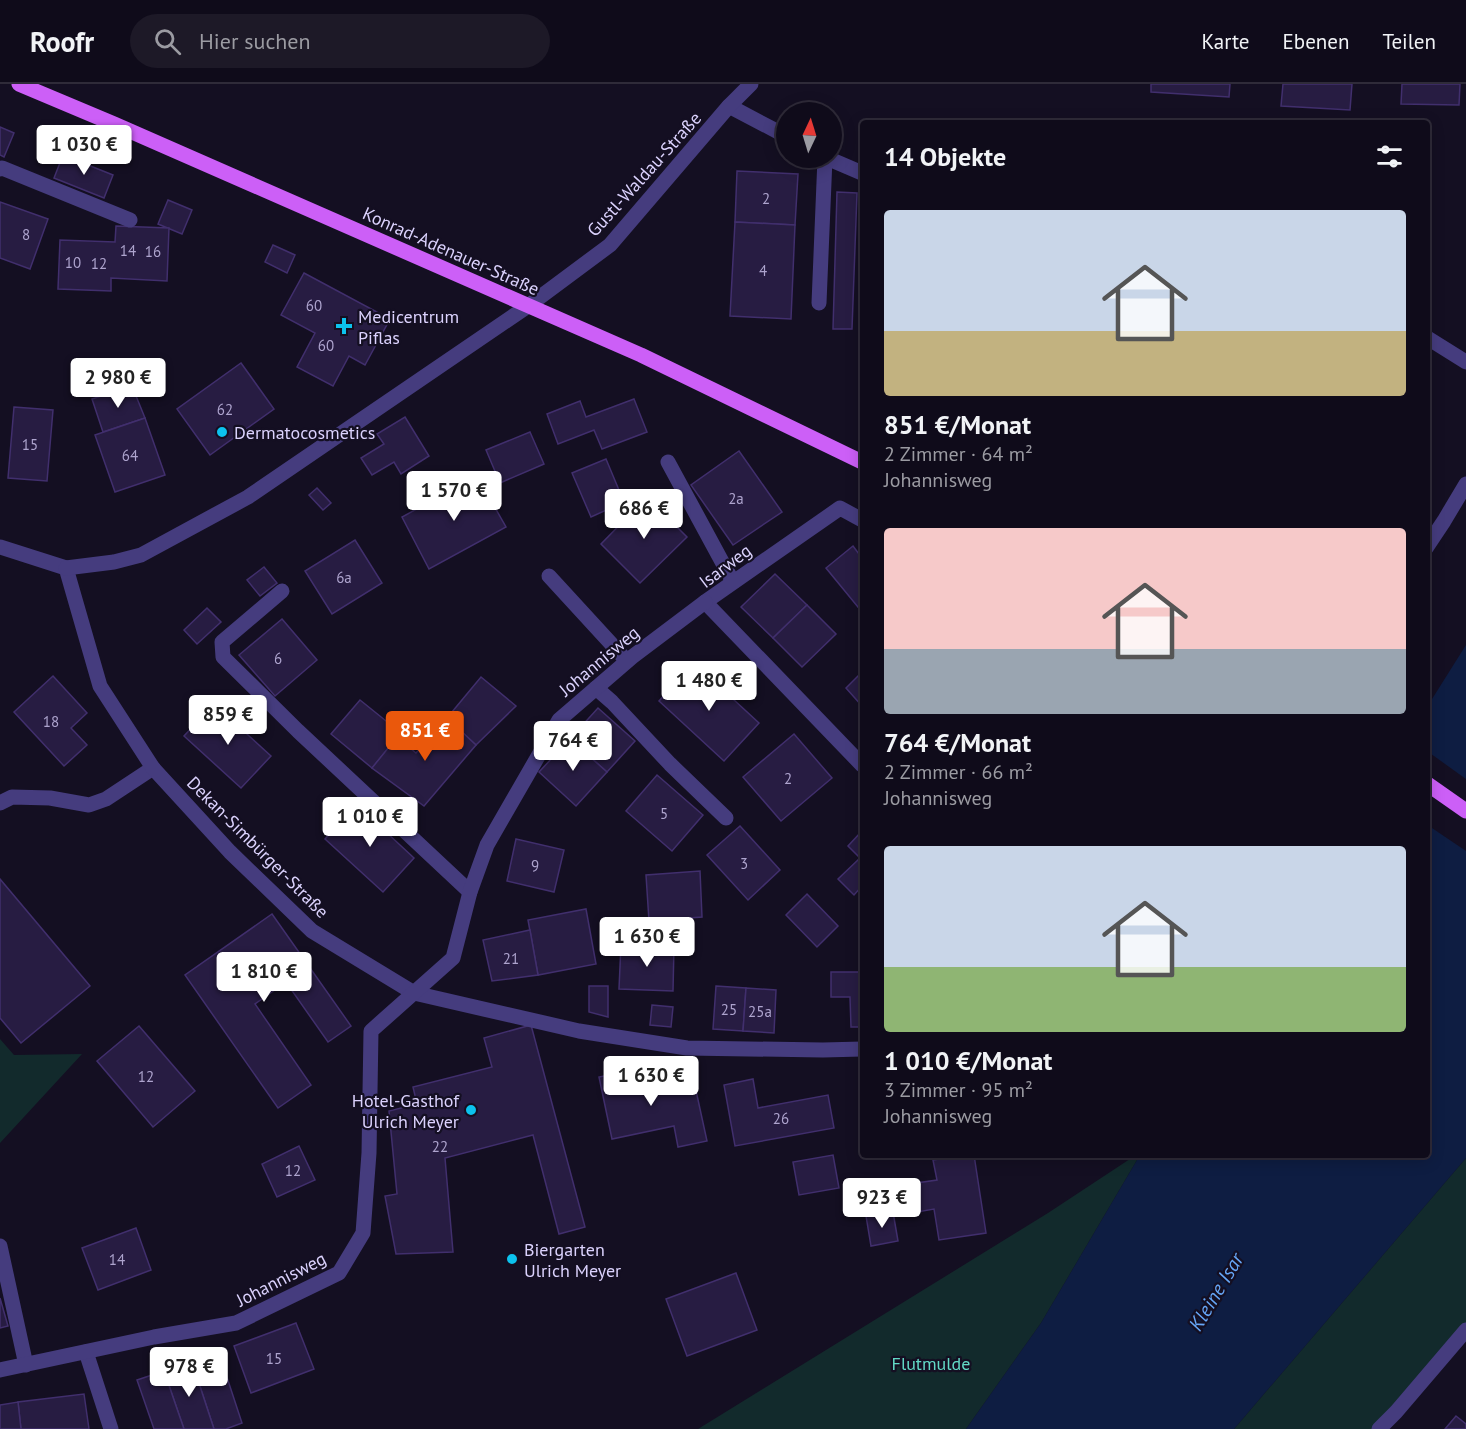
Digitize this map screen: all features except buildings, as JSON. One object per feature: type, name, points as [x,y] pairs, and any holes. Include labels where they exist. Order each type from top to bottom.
[{"type":"main road","name":"Konrad-Adenauer-Straße","points":[[19,84],[641,355],[860,461]]},
{"type":"main road","points":[[1430,786],[1466,811]]},
{"type":"street","name":"Gustl-Waldau-Straße","points":[[66,568],[114,562],[141,555],[248,497],[528,306],[610,245],[729,106],[751,84]]},
{"type":"street","points":[[729,106],[776,131]]},
{"type":"street","points":[[842,165],[860,172]]},
{"type":"street","points":[[819,303],[826,168]]},
{"type":"street","points":[[0,169],[130,220]]},
{"type":"street","points":[[1430,340],[1466,362]]},
{"type":"street","points":[[668,462],[733,582]]},
{"type":"street","points":[[1430,542],[1466,484]]},
{"type":"street","name":"Isarweg","points":[[860,519],[840,508],[705,602],[860,763]]},
{"type":"street","points":[[0,547],[66,568]]},
{"type":"street","name":"Dekan-Simbürger-Straße","points":[[66,568],[100,686],[153,768],[230,852],[312,931],[414,993],[579,1031],[687,1048],[860,1049]]},
{"type":"street","points":[[549,576],[627,661]]},
{"type":"street","points":[[282,591],[222,642],[223,657],[298,731],[470,892]]},
{"type":"street","name":"Johannisweg","points":[[0,1370],[154,1337],[236,1323],[339,1273],[363,1233],[369,1153],[371,1030],[453,958],[470,892],[487,845],[559,720],[627,661],[705,602]]},
{"type":"street","points":[[596,687],[726,818]]},
{"type":"street","points":[[0,802],[12,797],[50,798],[89,805],[106,799],[153,768]]},
{"type":"street","points":[[0,1246],[26,1365]]},
{"type":"street","points":[[1379,1429],[1466,1330]]},
{"type":"street","points":[[86,1352],[111,1429]]},
{"type":"green space","points":[[0,1039],[14,1055],[82,1054],[0,1143]]},
{"type":"green space","name":"Flutmulde","points":[[1131,1158],[1138,1158],[1041,1323],[966,1429],[698,1429],[1048,1213]]},
{"type":"green space","points":[[1466,1158],[1466,1324],[1374,1429],[1234,1429]]},
{"type":"water","name":"Kleine Isar","points":[[1466,645],[1466,1158],[1234,1429],[966,1429],[1041,1323],[1138,1158],[1430,1158],[1430,702]]},
{"type":"pier","points":[[1430,753],[1466,779],[1466,851],[1430,827]]},
{"type":"place","name":"Medicentrum Piflas","points":[[344,326]]},
{"type":"place","name":"Dermatocosmetics","points":[[222,432]]},
{"type":"place","name":"Hotel-Gasthof Ulrich Meyer","points":[[471,1110]]},
{"type":"place","name":"Biergarten Ulrich Meyer","points":[[512,1259]]}]
